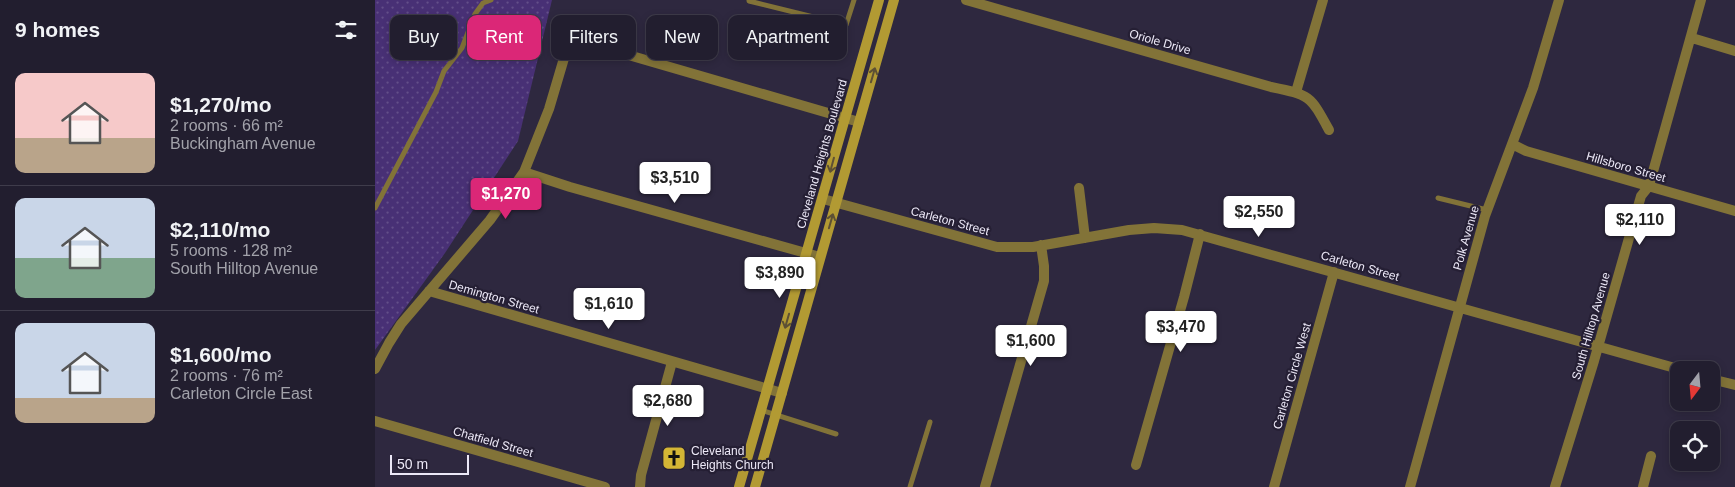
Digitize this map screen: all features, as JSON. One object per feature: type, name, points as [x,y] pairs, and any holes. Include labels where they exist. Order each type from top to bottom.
[{"type":"street","name":"Cleveland Heights Boulevard","points":[[739,487],[879,0]]},
{"type":"street","points":[[755,487],[894,0]]},
{"type":"street","name":"Oriole Drive","points":[[967,0],[1296,92],[1308,97],[1317,108],[1329,130]]},
{"type":"street","points":[[1296,92],[1323,0]]},
{"type":"street","name":"Polk Avenue","points":[[1410,487],[1487,210],[1533,88],[1559,0]]},
{"type":"street","name":"South Hilltop Avenue","points":[[1555,487],[1599,346],[1641,196],[1649,186],[1701,0]]},
{"type":"street","points":[[375,369],[401,324],[490,220],[524,172],[549,109],[569,38],[859,122]]},
{"type":"street","points":[[1691,38],[1735,51]]},
{"type":"street","name":"Hillsboro Street","points":[[1511,144],[1526,151],[1735,211]]},
{"type":"street","points":[[524,172],[570,187],[820,257]]},
{"type":"street","points":[[1079,188],[1085,238]]},
{"type":"street","name":"Carleton Street","points":[[823,199],[997,247],[1033,247],[1154,228],[1182,230],[1670,367]]},
{"type":"street","points":[[1136,464],[1200,234]]},
{"type":"street","points":[[985,487],[1044,281],[1041,245]]},
{"type":"street","name":"Carleton Circle West","points":[[1274,487],[1334,272]]},
{"type":"street","name":"Demington Street","points":[[429,291],[782,393]]},
{"type":"street","points":[[640,487],[641,474],[672,362]]},
{"type":"street","points":[[1720,381],[1735,385]]},
{"type":"street","name":"Chatfield Street","points":[[375,421],[605,487]]},
{"type":"street","points":[[1643,487],[1651,456]]},
{"type":"lane","points":[[375,208],[436,92],[444,71],[463,48],[475,14],[483,3],[491,0]]},
{"type":"lane","points":[[749,0],[846,25],[854,0]]},
{"type":"lane","points":[[1438,198],[1487,210]]},
{"type":"lane","points":[[761,410],[836,434]]},
{"type":"lane","points":[[910,487],[930,422]]},
{"type":"shaded area","points":[[375,0],[552,0],[541,46],[541,15],[467,15],[467,60],[538,60],[518,141],[445,253],[375,350]]},
{"type":"place","name":"Cleveland Heights Church","points":[[674,458]]}]
